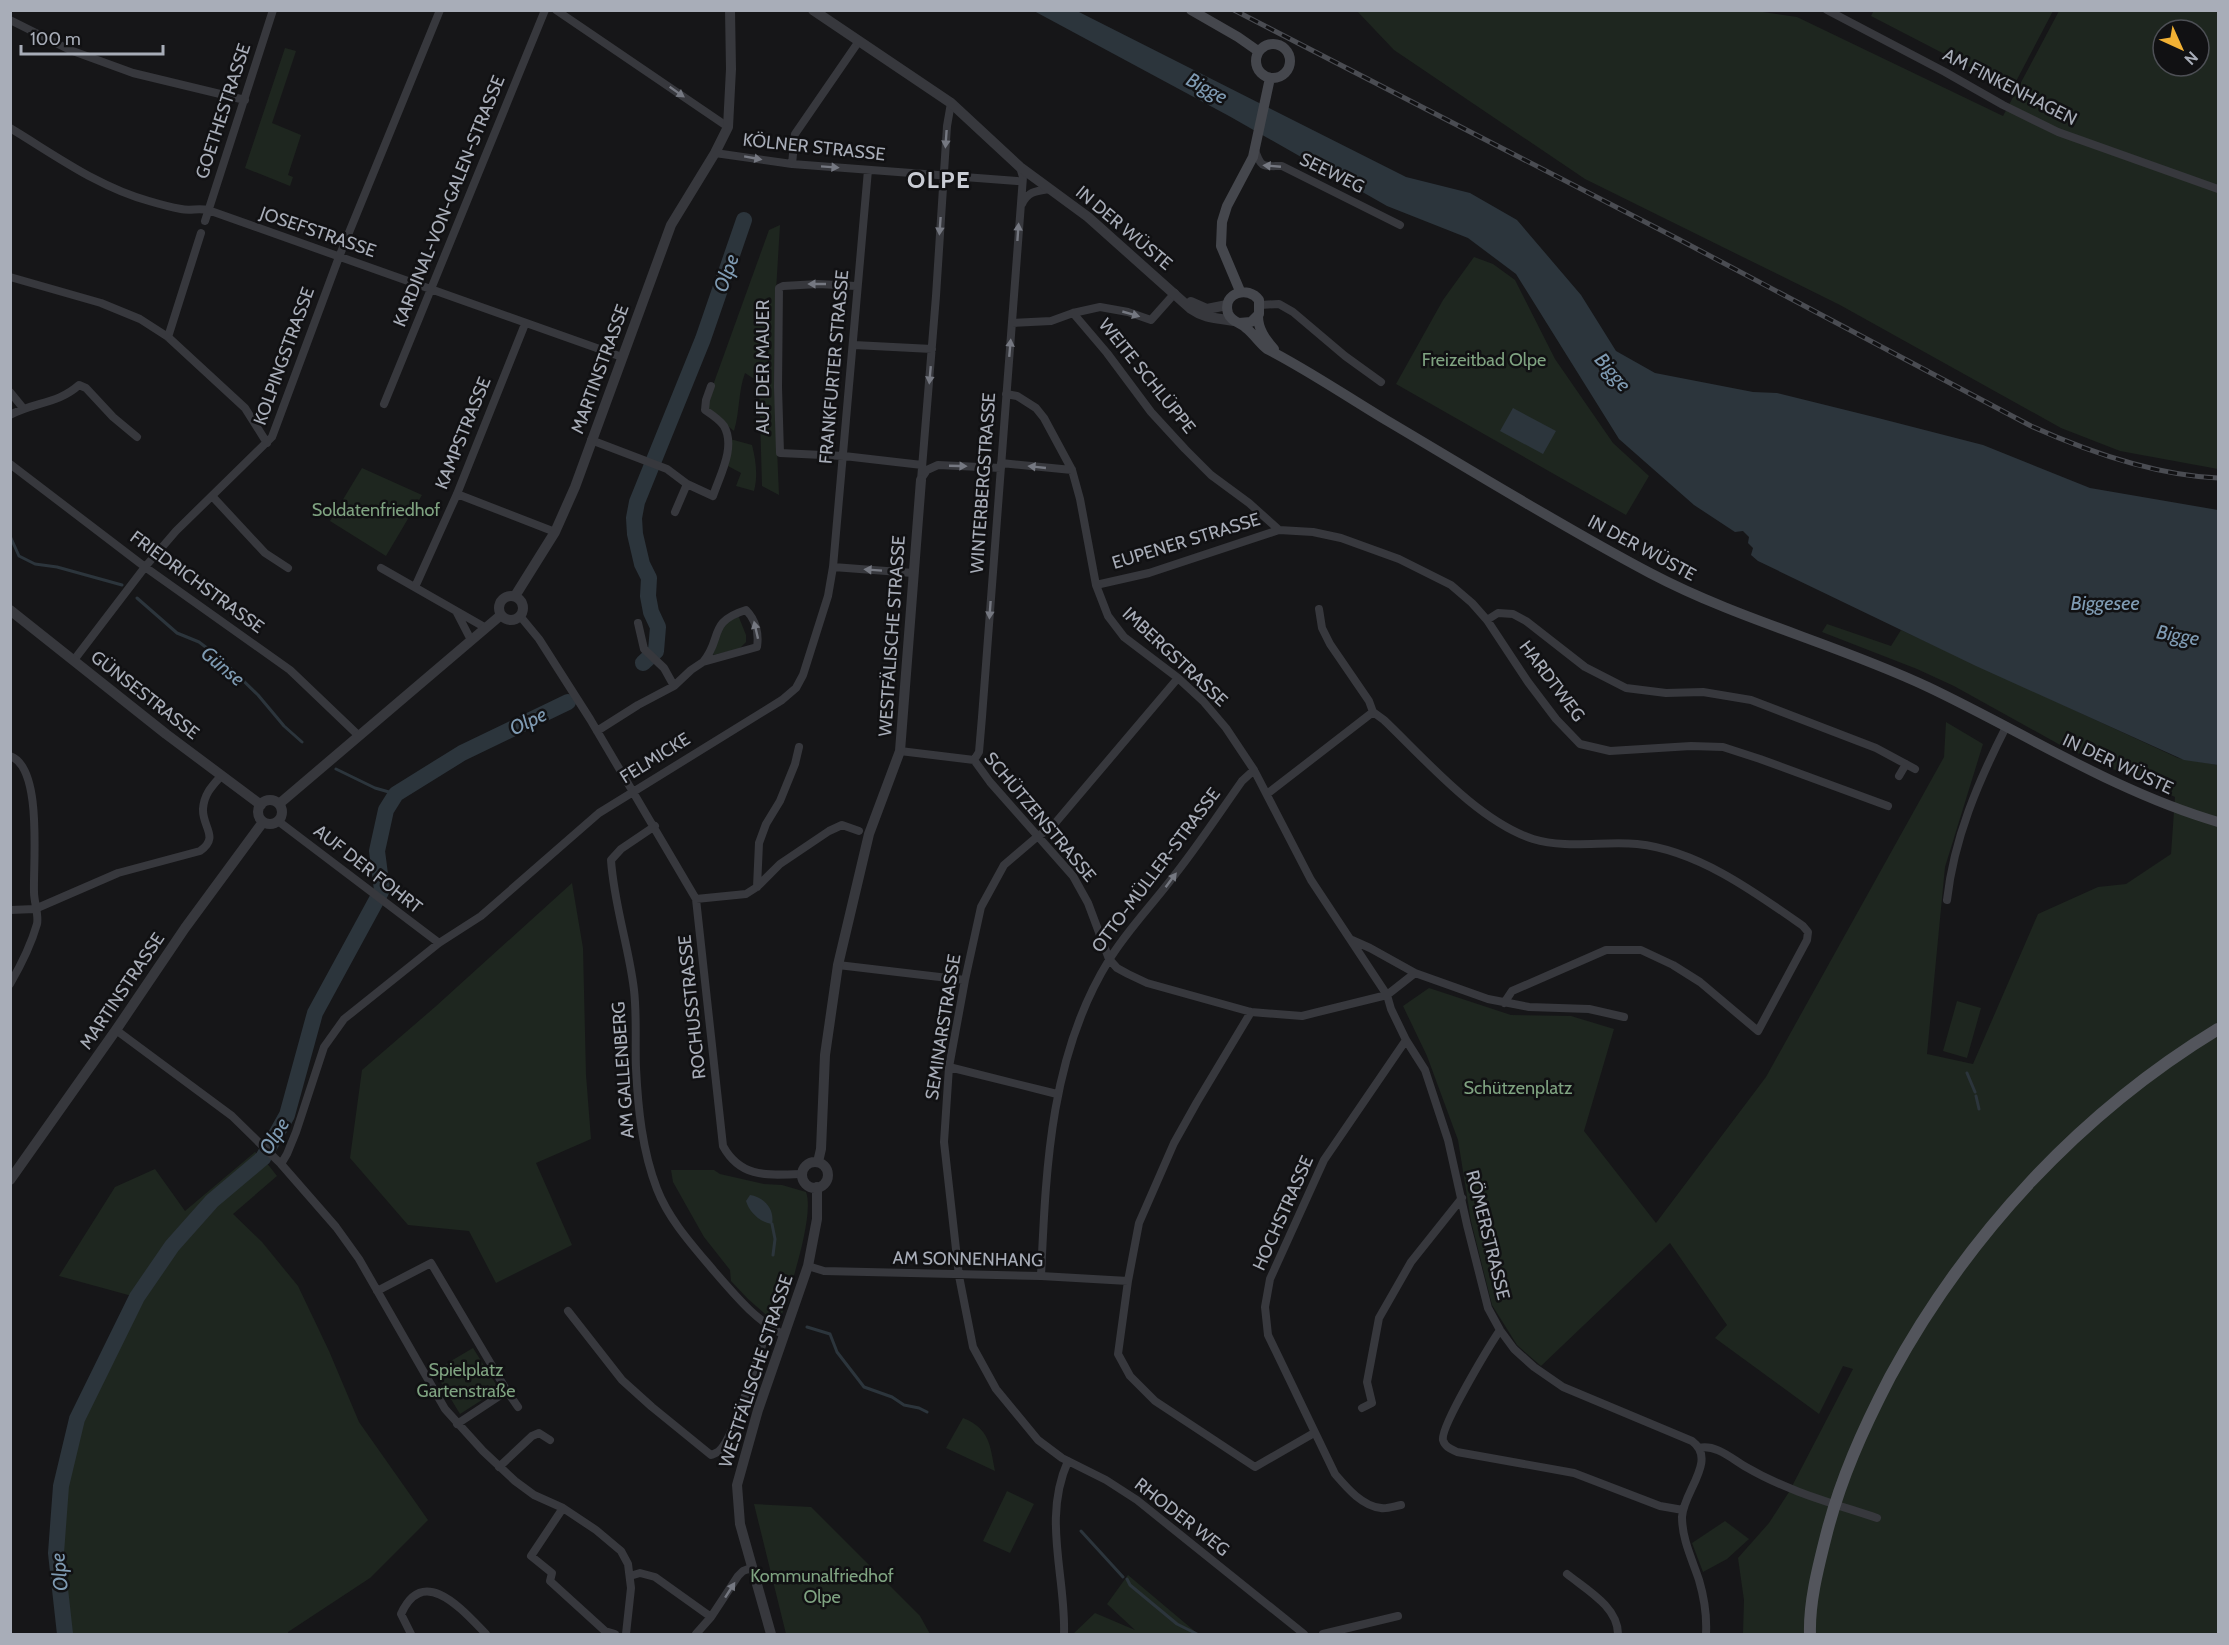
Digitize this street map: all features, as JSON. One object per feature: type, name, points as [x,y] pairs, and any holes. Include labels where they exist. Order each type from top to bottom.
[{"type":"main road","points":[[1191,10],[1258,51]]},
{"type":"main road","points":[[1272,43],[1278,44],[1287,51],[1290,63],[1281,76],[1270,78],[1257,69],[1255,58],[1258,51],[1272,43]]},
{"type":"main road","points":[[1240,291],[1221,246],[1222,222],[1227,206],[1256,149],[1270,78]]},
{"type":"main road","points":[[1240,291],[1255,295],[1259,311],[1251,322],[1237,322],[1228,313],[1227,305],[1232,296],[1240,291]]},
{"type":"main road","name":"IN DER WÜSTE","points":[[1259,311],[1258,324],[1264,337],[1283,357]]},
{"type":"main road","name":"IN DER WÜSTE","points":[[1237,322],[1247,328],[1260,344],[1545,514],[1651,574],[1733,612],[1879,666],[2006,727],[2104,779],[2187,813],[2218,822]]},
{"type":"main road","points":[[1810,1635],[1809,1621],[1821,1556],[1836,1497],[1877,1402],[1930,1309],[1980,1239],[2080,1131],[2192,1045],[2218,1029]]},
{"type":"street","name":"GOETHESTRASSE","points":[[205,221],[273,10]]},
{"type":"street","name":"KOLPINGSTRASSE","points":[[74,660],[176,531],[272,437],[339,257],[440,10]]},
{"type":"street","name":"KARDINAL-VON-GALEN-STRASSE","points":[[384,404],[545,10]]},
{"type":"street","points":[[556,10],[728,127]]},
{"type":"street","points":[[728,127],[731,69],[730,10]]},
{"type":"street","name":"IN DER WÜSTE","points":[[813,10],[951,103],[1020,167],[1088,217],[1191,309],[1201,316],[1237,322]]},
{"type":"street","name":"AM FINKENHAGEN","points":[[1827,10],[2003,105],[2058,132],[2218,189]]},
{"type":"street","points":[[10,20],[70,50],[133,73],[245,100]]},
{"type":"street","points":[[792,164],[795,134],[859,41]]},
{"type":"street","name":"WESTFÄLISCHE STRASSE","points":[[818,1162],[821,1149],[825,1055],[838,965],[869,834],[900,751],[947,126],[951,103]]},
{"type":"street","name":"MARTINSTRASSE","points":[[514,596],[555,532],[575,487],[671,225],[715,153],[728,127]]},
{"type":"street","name":"JOSEFSTRASSE","points":[[10,128],[112,188],[183,210],[198,208],[208,210],[622,357]]},
{"type":"street","name":"SEEWEG","points":[[1256,149],[1259,163],[1263,166],[1282,166],[1400,225]]},
{"type":"street","name":"KÖLNER STRASSE","points":[[715,153],[792,164],[1017,181]]},
{"type":"street","name":"WINTERBERGSTRASSE","points":[[974,760],[979,752],[1023,177],[1020,167]]},
{"type":"street","name":"FRANKFURTER STRASSE","points":[[833,567],[868,170]]},
{"type":"street","points":[[1020,207],[1029,194],[1050,189]]},
{"type":"street","points":[[168,337],[201,233]]},
{"type":"street","points":[[10,277],[101,303],[141,319],[168,337],[245,408],[267,443]]},
{"type":"street","name":"AUF DER MAUER","points":[[844,456],[780,453],[779,288],[818,284],[856,286]]},
{"type":"street","points":[[1012,323],[1051,321],[1072,313],[1100,307],[1128,312],[1151,320],[1175,294]]},
{"type":"street","name":"IN DER WÜSTE","points":[[1175,294],[1201,308],[1212,309],[1227,305]]},
{"type":"street","points":[[1259,311],[1279,304],[1293,312],[1345,356],[1381,382]]},
{"type":"street","name":"WEITE SCHLÜPPE","points":[[1072,313],[1107,353],[1151,412],[1185,449],[1211,475],[1282,529]]},
{"type":"street","name":"KAMPSTRASSE","points":[[415,586],[456,494],[525,324]]},
{"type":"street","points":[[854,345],[932,348]]},
{"type":"street","points":[[10,415],[23,408],[65,397],[79,385],[86,388],[113,417],[137,437]]},
{"type":"street","points":[[591,440],[654,463],[676,474],[687,484],[713,496],[726,459],[728,441],[723,424],[705,410],[711,386]]},
{"type":"street","points":[[10,392],[23,408]]},
{"type":"street","name":"IMBERGSTRASSE","points":[[1006,394],[1017,396],[1036,408],[1044,418],[1072,471],[1080,499],[1096,585],[1108,616],[1124,637],[1178,678],[1218,718],[1254,770],[1311,880],[1387,995]]},
{"type":"street","points":[[924,449],[929,459],[938,465]]},
{"type":"street","points":[[844,456],[922,465]]},
{"type":"street","name":"FRIEDRICHSTRASSE","points":[[10,464],[146,567],[290,670],[358,735]]},
{"type":"street","points":[[921,480],[927,470],[938,465],[1001,466],[1072,471]]},
{"type":"street","points":[[675,512],[687,484]]},
{"type":"street","points":[[456,494],[555,532]]},
{"type":"street","points":[[212,496],[265,553],[288,568]]},
{"type":"street","name":"EUPENER STRASSE","points":[[1096,585],[1149,573],[1282,529]]},
{"type":"street","name":"HARDTWEG","points":[[1282,529],[1341,538],[1400,559],[1451,585],[1487,620],[1528,682],[1556,719],[1580,744],[1610,751],[1690,746],[1723,747],[1888,806]]},
{"type":"street","points":[[833,567],[913,573]]},
{"type":"street","name":"FELMICKE","points":[[277,1160],[287,1154],[324,1047],[335,1029],[354,1010],[439,943],[481,916],[599,813],[782,700],[796,688],[803,675],[828,596],[833,567]]},
{"type":"street","points":[[381,568],[486,628]]},
{"type":"street","points":[[514,596],[523,606],[520,616],[512,620],[501,615],[498,606],[506,597],[514,596]]},
{"type":"street","points":[[1319,609],[1322,628],[1330,644],[1369,701],[1373,712],[1484,813],[1514,831],[1534,839],[1554,843],[1636,844],[1683,855],[1754,892],[1803,926],[1808,932],[1807,940],[1758,1031],[1700,982],[1673,965],[1641,950],[1606,950],[1512,991],[1504,1003]]},
{"type":"street","name":"GÜNSESTRASSE","points":[[10,610],[261,805]]},
{"type":"street","points":[[597,731],[674,686],[707,657],[721,623],[732,614],[746,610],[752,616],[759,637],[757,647],[703,662]]},
{"type":"street","points":[[456,611],[471,640]]},
{"type":"street","points":[[1487,620],[1498,613],[1513,614],[1526,621],[1585,667],[1626,688],[1666,693],[1703,692],[1751,700],[1876,748],[1915,769]]},
{"type":"street","points":[[279,804],[501,615]]},
{"type":"street","name":"ROCHUSSTRASSE","points":[[520,616],[539,639],[597,731],[696,899],[723,1146],[741,1168],[775,1174],[802,1174]]},
{"type":"street","points":[[638,623],[644,649],[666,671],[674,686]]},
{"type":"street","name":"SEMINARSTRASSE","points":[[1034,1435],[996,1389],[973,1347],[959,1276],[944,1142],[949,1067],[965,980],[981,908],[1004,865],[1051,828],[1178,678]]},
{"type":"street","points":[[1267,794],[1373,712]]},
{"type":"street","points":[[1947,900],[1956,848],[1966,818],[1980,778],[2006,727]]},
{"type":"street","points":[[757,887],[759,843],[766,824],[784,792],[799,747]]},
{"type":"street","name":"SCHÜTZENSTRASSE","points":[[900,751],[974,760],[1078,885],[1088,903],[1109,958]]},
{"type":"street","points":[[10,756],[17,758],[22,764],[31,795],[34,836],[34,909],[38,922],[22,963],[10,984]]},
{"type":"street","points":[[1899,776],[1906,764]]},
{"type":"street","name":"OTTO-MÜLLER-STRASSE","points":[[1041,1276],[1048,1147],[1057,1094],[1084,1008],[1109,958],[1173,878],[1242,782],[1254,770]]},
{"type":"street","points":[[10,910],[34,909],[118,873],[200,851],[207,846],[210,837],[203,815],[203,806],[207,792],[221,776]]},
{"type":"street","points":[[270,800],[279,804],[282,811],[278,821],[273,824],[263,822],[258,814],[261,805],[270,800]]},
{"type":"street","name":"AUF DER FOHRT","points":[[278,821],[439,943]]},
{"type":"street","name":"MARTINSTRASSE","points":[[10,1180],[185,928],[263,822]]},
{"type":"street","points":[[696,899],[746,894],[757,887],[780,864],[829,831],[842,825],[859,831]]},
{"type":"street","name":"AM GALLENBERG","points":[[655,826],[621,849],[611,861],[614,890],[634,992],[636,1069],[643,1138],[658,1190],[690,1242],[746,1307],[771,1328],[784,1335]]},
{"type":"street","name":"IMBERGSTRASSE","points":[[1352,940],[1415,973],[1488,999],[1528,1007],[1589,1009],[1624,1017]]},
{"type":"street","points":[[1109,958],[1117,968],[1147,983],[1251,1012],[1302,1016],[1387,995],[1415,973]]},
{"type":"street","points":[[838,965],[965,980]]},
{"type":"street","name":"RÖMERSTRASSE","points":[[1387,995],[1391,1010],[1406,1040],[1425,1070],[1448,1140],[1488,1308],[1514,1349],[1534,1367],[1563,1387],[1671,1432],[1699,1448],[1707,1446],[1713,1448],[1768,1480],[1877,1518]]},
{"type":"street","points":[[1251,1012],[1174,1143],[1139,1224],[1118,1354],[1130,1376],[1155,1401],[1255,1467],[1314,1433]]},
{"type":"street","points":[[116,1030],[232,1116],[277,1160],[336,1227],[359,1259],[434,1392],[457,1424],[499,1467],[534,1496],[563,1508],[596,1530],[621,1551],[628,1564],[632,1588],[626,1635]]},
{"type":"street","name":"HOCHSTRASSE","points":[[1401,1505],[1381,1508],[1361,1500],[1347,1489],[1335,1474],[1268,1335],[1265,1307],[1270,1279],[1324,1160],[1406,1040]]},
{"type":"street","points":[[949,1067],[1057,1094]]},
{"type":"street","points":[[818,1162],[824,1166],[828,1177],[824,1184],[817,1187],[807,1185],[802,1174],[806,1166],[818,1162]]},
{"type":"street","name":"WESTFÄLISCHE STRASSE","points":[[771,1635],[740,1524],[737,1485],[758,1410],[808,1266],[817,1219],[817,1187]]},
{"type":"street","points":[[1362,1408],[1372,1402],[1367,1382],[1379,1318],[1411,1262],[1462,1198]]},
{"type":"street","points":[[377,1291],[431,1263],[518,1407]]},
{"type":"street","name":"AM SONNENHANG","points":[[808,1266],[824,1271],[959,1276],[1041,1276],[1128,1281]]},
{"type":"street","points":[[568,1311],[622,1380],[690,1440],[711,1455],[719,1452],[728,1438],[758,1353],[771,1328]]},
{"type":"street","points":[[1500,1330],[1451,1414],[1443,1434],[1444,1442],[1449,1448],[1457,1452],[1574,1473],[1659,1506],[1683,1510]]},
{"type":"street","points":[[457,1424],[507,1391]]},
{"type":"street","points":[[499,1467],[532,1436],[539,1433],[550,1440]]},
{"type":"street","name":"RHODER WEG","points":[[1034,1435],[1052,1452],[1106,1480],[1137,1500],[1304,1635]]},
{"type":"street","points":[[1699,1448],[1703,1462],[1683,1510],[1685,1539],[1704,1603],[1707,1635]]},
{"type":"street","points":[[1064,1635],[1055,1527],[1064,1471],[1068,1461]]},
{"type":"street","points":[[563,1508],[531,1556],[552,1573],[550,1581],[605,1631],[615,1635]]},
{"type":"street","points":[[696,1635],[738,1576],[751,1568]]},
{"type":"street","points":[[630,1576],[640,1573],[655,1577],[711,1617]]},
{"type":"street","points":[[1568,1574],[1604,1604],[1613,1615],[1618,1627],[1618,1635]]},
{"type":"street","points":[[411,1635],[401,1614],[405,1605],[417,1595],[432,1591],[443,1595],[486,1635]]},
{"type":"street","points":[[1323,1635],[1398,1616]]},
{"type":"green space","points":[[1749,10],[1797,17],[2003,116],[2059,11],[2218,11],[2218,469],[2120,451],[2061,428],[1840,305],[1585,179],[1394,50],[1357,11]]},
{"type":"green space","points":[[1874,10],[2053,11],[2012,89],[1871,16]]},
{"type":"green space","points":[[285,48],[296,51],[272,123],[301,135],[288,175],[293,177],[290,186],[245,168]]},
{"type":"green space","points":[[780,225],[774,380],[779,495],[762,486],[759,382],[745,373],[734,431],[707,409],[712,388],[769,230]]},
{"type":"green space","name":"Freizeitbad Olpe","points":[[1474,257],[1493,264],[1515,280],[1555,359],[1613,443],[1649,476],[1626,515],[1396,384],[1443,300]]},
{"type":"green space","points":[[730,439],[752,445],[756,468],[754,491],[736,486],[741,473],[728,466]]},
{"type":"green space","name":"Soldatenfriedhof","points":[[362,468],[422,495],[386,556],[330,521]]},
{"type":"green space","points":[[738,615],[746,635],[746,642],[739,649],[713,655],[722,624]]},
{"type":"green space","name":"Schützenplatz","points":[[1827,624],[1891,646],[1901,630],[2178,758],[2218,765],[2218,1634],[1743,1634],[1744,1600],[1738,1558],[1769,1523],[1789,1492],[1853,1369],[1843,1366],[1819,1414],[1715,1338],[1727,1325],[1670,1243],[1541,1366],[1517,1345],[1492,1305],[1471,1221],[1458,1140],[1427,1056],[1403,1006],[1429,988],[1511,1015],[1571,1016],[1614,1029],[1584,1131],[1656,1223],[1766,1077],[1944,757],[1946,722],[1983,744],[1945,867],[1927,1054],[1973,1064],[2038,914],[2098,887],[2126,884],[2171,854],[2175,797],[2062,746],[1954,686],[1822,632]]},
{"type":"green space","points":[[572,883],[583,948],[586,1075],[591,1139],[536,1163],[572,1245],[496,1283],[469,1231],[408,1225],[350,1158],[362,1070]]},
{"type":"green space","points":[[1957,1001],[1981,1008],[1967,1058],[1943,1051]]},
{"type":"green space","points":[[255,1152],[277,1176],[233,1214],[262,1242],[298,1286],[359,1422],[428,1520],[370,1578],[288,1634],[61,1634],[52,1553],[57,1487],[73,1416],[132,1296],[59,1276],[115,1187],[155,1169],[185,1211]]},
{"type":"green space","points":[[671,1170],[714,1170],[720,1174],[764,1184],[782,1185],[806,1192],[808,1203],[804,1235],[781,1318],[772,1320],[731,1281],[730,1270],[704,1237],[673,1182]]},
{"type":"green space","name":"Spielplatz Gartenstraße","points":[[473,1348],[499,1389],[460,1414],[434,1371]]},
{"type":"green space","points":[[963,1418],[979,1427],[984,1433],[990,1446],[995,1471],[946,1448]]},
{"type":"green space","points":[[1007,1491],[1034,1504],[1010,1553],[983,1541]]},
{"type":"green space","name":"Kommunalfriedhof Olpe","points":[[754,1504],[811,1507],[920,1616],[930,1634],[786,1634]]},
{"type":"green space","points":[[1725,1521],[1749,1539],[1727,1559],[1703,1572],[1692,1543]]},
{"type":"green space","points":[[1128,1575],[1198,1634],[1073,1634],[1095,1613],[1135,1630],[1107,1604]]},
{"type":"water","name":"Biggesee","points":[[1034,11],[1077,11],[1406,177],[1470,193],[1517,220],[1581,295],[1616,351],[1655,373],[1753,392],[1777,393],[1983,445],[2090,488],[2218,510],[2218,765],[2184,760],[1976,666],[1758,561],[1751,555],[1753,548],[1748,543],[1749,537],[1743,531],[1735,532],[1694,505],[1619,439],[1516,274],[1468,238],[1387,206],[1229,116]]},
{"type":"water","points":[[1513,408],[1556,431],[1543,454],[1500,431]]},
{"type":"water","points":[[750,1195],[764,1201],[772,1213],[772,1224],[753,1213],[746,1201]]},
{"type":"waterway","name":"Olpe","points":[[643,663],[656,651],[658,627],[651,612],[648,596],[649,578],[642,564],[635,534],[634,518],[637,502],[703,339],[744,220]]},
{"type":"waterway","name":"Günse","points":[[10,536],[19,556],[35,564],[57,567],[122,585]]},
{"type":"waterway","name":"Günse","points":[[137,598],[177,633],[199,642],[220,658],[302,742]]},
{"type":"waterway","name":"Olpe","points":[[65,1634],[56,1553],[61,1486],[77,1419],[137,1297],[172,1246],[212,1201],[263,1158],[287,1115],[315,1013],[382,890],[377,851],[386,810],[396,794],[462,753],[568,702]]},
{"type":"waterway","name":"Günse","points":[[336,769],[375,788],[396,794]]},
{"type":"waterway","points":[[1967,1073],[1975,1092]]},
{"type":"waterway","points":[[1976,1096],[1979,1109]]},
{"type":"waterway","points":[[772,1224],[775,1239],[773,1255]]},
{"type":"waterway","points":[[807,1327],[830,1334],[837,1352],[864,1387],[892,1397],[904,1405],[927,1412]]},
{"type":"waterway","points":[[1081,1531],[1123,1577]]},
{"type":"waterway","points":[[1127,1579],[1130,1585],[1177,1624],[1197,1634]]},
{"type":"railway","points":[[1234,10],[1680,240],[2031,426],[2122,461],[2170,472],[2218,478]]},
{"type":"district","name":"OLPE","points":[[939,179]]},
{"type":"water label","name":"Bigge","points":[[1207,88]]},
{"type":"water label","name":"Bigge","points":[[1613,372]]},
{"type":"water label","name":"Bigge","points":[[2178,635]]}]
